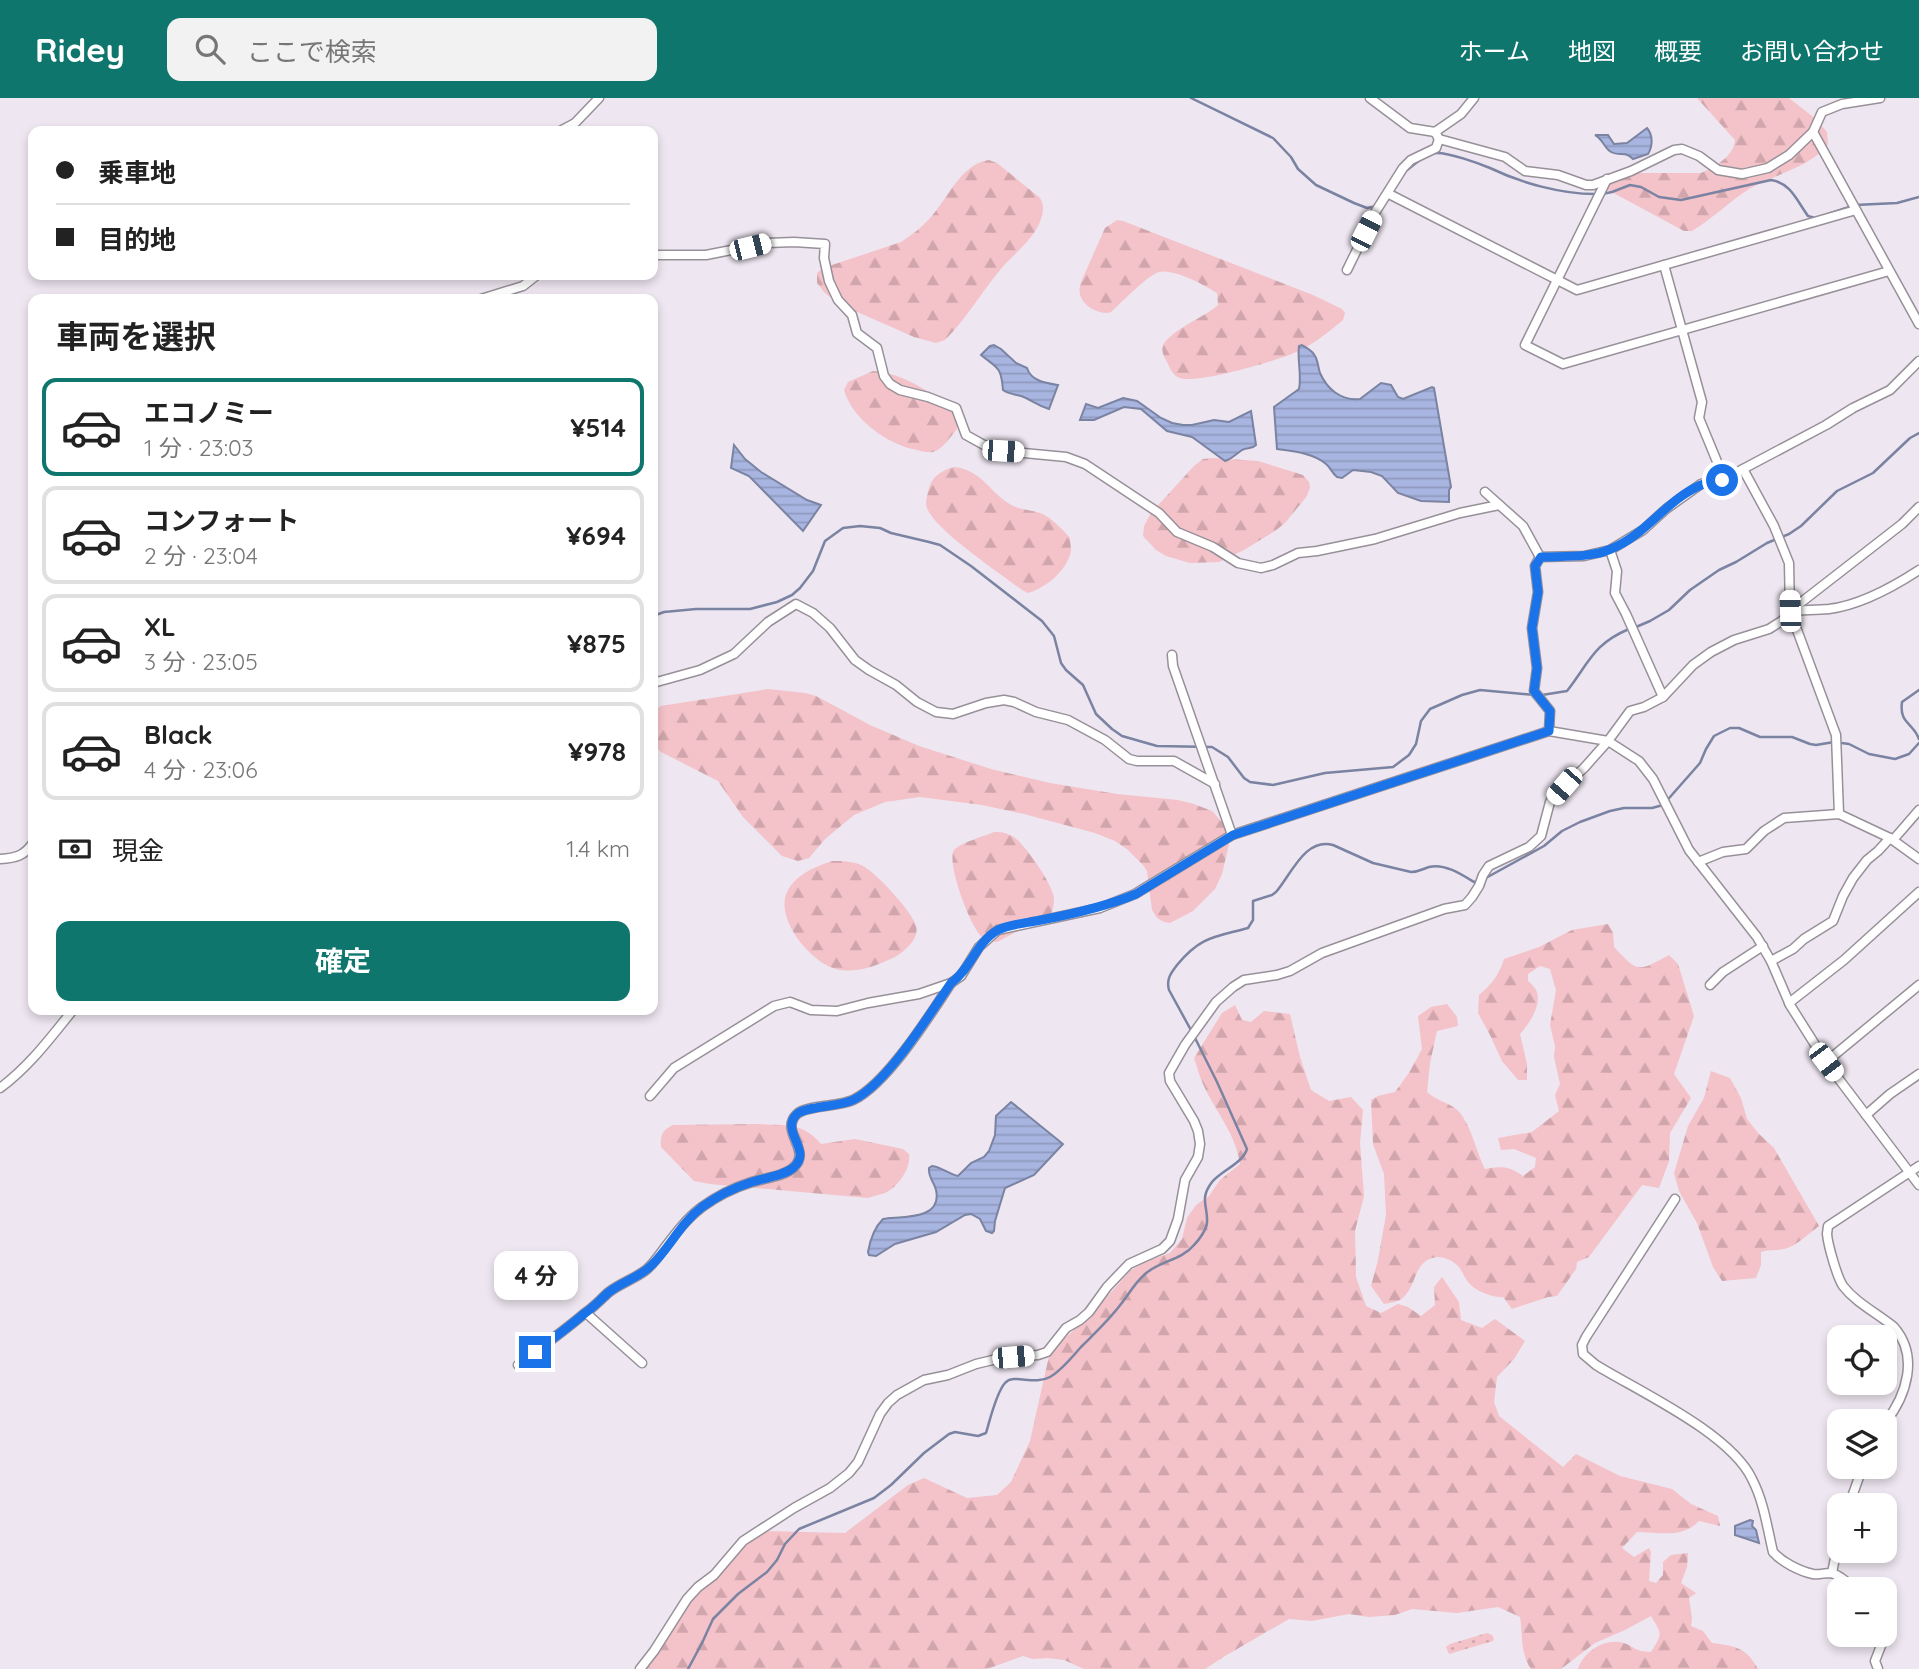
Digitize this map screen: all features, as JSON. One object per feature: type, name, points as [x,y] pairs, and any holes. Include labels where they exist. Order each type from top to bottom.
[{"type":"street","points":[[569,126],[599,98]]},
{"type":"street","points":[[1370,98],[1410,128],[1505,158],[1525,171],[1558,175],[1586,185],[1631,171],[1674,150],[1682,149],[1699,156],[1718,170],[1742,174],[1768,168],[1789,155],[1813,132],[1822,112],[1842,104],[1880,98]]},
{"type":"street","points":[[1347,270],[1376,211],[1403,168],[1411,160],[1436,148],[1437,136],[1474,98]]},
{"type":"street","points":[[1813,132],[1919,324]]},
{"type":"street","points":[[1606,179],[1525,345],[1563,364],[1889,271]]},
{"type":"street","points":[[1388,194],[1577,289],[1856,210]]},
{"type":"street","points":[[658,255],[706,256],[767,243],[825,244],[824,258],[829,281],[838,300],[852,315],[857,333],[877,348],[884,376],[890,384],[900,390],[956,408],[966,435],[984,445],[1003,451],[1066,457],[1085,464],[1159,513],[1177,532],[1213,547],[1238,563],[1261,568],[1298,553],[1376,539],[1460,513],[1499,505]]},
{"type":"street","points":[[1664,265],[1702,402],[1699,418],[1726,478]]},
{"type":"street","points":[[497,294],[523,286],[531,280]]},
{"type":"street","points":[[1541,557],[1584,556],[1610,550],[1643,530],[1666,509],[1702,484],[1726,478],[1890,390],[1919,361]]},
{"type":"street","points":[[1743,469],[1774,526],[1789,563],[1790,611],[1836,735],[1839,814]]},
{"type":"street","points":[[1485,492],[1523,526],[1541,557]]},
{"type":"street","points":[[640,1669],[687,1599],[743,1541],[830,1488],[849,1473],[858,1462],[880,1414],[897,1395],[924,1380],[948,1375],[976,1364],[1047,1352],[1066,1328],[1088,1312],[1129,1264],[1162,1249],[1170,1241],[1178,1219],[1185,1180],[1198,1157],[1200,1144],[1194,1121],[1170,1081],[1170,1073],[1185,1045],[1216,1002],[1244,980],[1290,971],[1322,953],[1444,909],[1465,905],[1489,866],[1529,847],[1541,836],[1550,802],[1608,741],[1630,711],[1662,697],[1693,665],[1711,652],[1734,640],[1769,629],[1783,620],[1790,611],[1902,524],[1919,507]]},
{"type":"street","points":[[1610,550],[1617,571],[1615,593],[1662,697]]},
{"type":"street","points":[[1541,557],[1535,566],[1538,592],[1532,628],[1537,668],[1534,691],[1550,711],[1549,731]]},
{"type":"street","points":[[1790,611],[1830,609],[1854,603],[1885,591],[1919,570]]},
{"type":"street","points":[[658,682],[700,670],[734,654],[768,622],[796,604],[813,613],[830,628],[855,660],[936,712],[953,714],[986,703],[1004,700],[1014,702],[1036,712],[1068,720],[1105,740],[1129,758],[1137,761],[1174,761],[1215,784]]},
{"type":"street","points":[[1172,655],[1173,666],[1233,835]]},
{"type":"street","points":[[650,1096],[674,1068],[774,1006],[790,1002],[811,1010],[837,1011],[908,996],[951,983],[961,976],[979,947],[999,930],[1083,912],[1123,900],[1233,835],[1549,731],[1608,741],[1639,761],[1653,779],[1689,850],[1763,946],[1789,1003],[1826,1062],[1919,1185]]},
{"type":"street","points":[[1772,961],[1833,920],[1853,878],[1867,860],[1892,839],[1919,810]]},
{"type":"street","points":[[1698,862],[1723,852],[1746,849],[1764,831],[1784,818],[1839,814],[1892,839],[1919,859]]},
{"type":"street","points":[[0,859],[15,858],[28,849]]},
{"type":"street","points":[[1789,1003],[1844,960],[1919,892]]},
{"type":"street","points":[[1710,985],[1723,972],[1763,946]]},
{"type":"street","points":[[518,1365],[622,1283],[646,1270],[686,1220],[701,1208],[745,1184],[785,1173],[797,1165],[800,1151],[791,1128],[797,1114],[810,1108],[852,1100],[876,1084],[951,983]]},
{"type":"street","points":[[1826,1062],[1919,985]]},
{"type":"street","points":[[0,1088],[29,1063],[69,1015]]},
{"type":"street","points":[[1866,1115],[1919,1074]]},
{"type":"street","points":[[1895,1409],[1902,1399],[1913,1368],[1911,1354],[1903,1337],[1856,1299],[1842,1284],[1827,1234],[1828,1226],[1919,1166]]},
{"type":"street","points":[[1675,1199],[1586,1338],[1582,1345],[1584,1354],[1606,1371],[1716,1437],[1743,1463],[1760,1495],[1773,1552],[1778,1558],[1802,1571],[1816,1575],[1832,1573],[1839,1577]]},
{"type":"street","points":[[586,1313],[642,1363]]},
{"type":"street","points":[[1832,1573],[1834,1563]]},
{"type":"street","points":[[1878,1669],[1875,1661],[1879,1647]]},
{"type":"green space","points":[[1697,98],[1789,98],[1817,120],[1827,132],[1828,144],[1813,158],[1749,189],[1692,231],[1684,231],[1608,190],[1600,181],[1607,173],[1701,173],[1723,160],[1734,146],[1735,140]]},
{"type":"green space","points":[[989,160],[997,163],[1040,198],[1043,204],[1042,214],[1031,237],[1000,270],[945,340],[936,343],[914,337],[837,303],[817,283],[817,273],[823,268],[909,237],[931,217],[963,175],[979,163]]},
{"type":"green space","points":[[1117,220],[1313,295],[1342,309],[1345,313],[1343,320],[1313,343],[1284,357],[1219,375],[1180,378],[1172,372],[1164,357],[1163,345],[1176,332],[1218,305],[1217,293],[1197,282],[1165,271],[1154,274],[1142,283],[1111,312],[1102,313],[1092,309],[1081,298],[1081,282],[1105,228]]},
{"type":"green space","points":[[873,371],[907,380],[957,410],[960,420],[958,426],[942,447],[931,452],[894,443],[863,420],[848,401],[844,390],[848,382]]},
{"type":"green space","points":[[1203,459],[1258,461],[1303,475],[1310,487],[1307,496],[1275,531],[1219,562],[1190,563],[1166,556],[1143,536],[1144,526],[1151,513],[1194,466]]},
{"type":"green space","points":[[954,467],[979,477],[1013,506],[1048,517],[1070,538],[1070,555],[1053,579],[1028,593],[942,528],[927,508],[929,487],[937,475]]},
{"type":"green space","points":[[768,689],[805,693],[919,746],[991,769],[1050,783],[1194,804],[1212,811],[1227,828],[1229,844],[1222,874],[1215,889],[1193,911],[1170,923],[1164,922],[1157,918],[1152,910],[1147,871],[1128,850],[1115,841],[1024,814],[982,805],[920,797],[885,802],[854,815],[825,839],[809,858],[798,861],[782,856],[743,817],[718,781],[658,749],[658,708]]},
{"type":"green space","points":[[994,832],[1008,834],[1020,843],[1044,875],[1054,898],[1051,914],[997,942],[982,937],[971,921],[960,894],[952,857],[957,847]]},
{"type":"green space","points":[[832,861],[852,862],[863,866],[884,884],[908,911],[917,931],[913,941],[901,953],[872,966],[843,970],[826,965],[805,948],[790,925],[786,913],[788,890],[801,875]]},
{"type":"green space","points":[[1608,924],[1613,932],[1614,947],[1628,962],[1644,967],[1669,955],[1678,964],[1694,1016],[1674,1074],[1691,1098],[1670,1133],[1669,1161],[1659,1188],[1642,1185],[1589,1257],[1577,1262],[1576,1269],[1557,1296],[1512,1309],[1503,1297],[1475,1289],[1453,1262],[1437,1257],[1423,1263],[1406,1295],[1400,1300],[1384,1304],[1371,1286],[1386,1215],[1384,1174],[1373,1144],[1371,1100],[1395,1092],[1409,1073],[1422,1049],[1418,1016],[1431,1007],[1447,1004],[1457,1017],[1458,1026],[1437,1031],[1427,1092],[1461,1114],[1485,1169],[1505,1168],[1523,1176],[1535,1167],[1536,1158],[1514,1149],[1501,1150],[1498,1138],[1532,1132],[1559,1111],[1555,1095],[1560,1084],[1550,1025],[1556,990],[1550,969],[1540,966],[1528,974],[1528,981],[1536,990],[1538,1001],[1531,1019],[1520,1034],[1527,1064],[1527,1080],[1518,1080],[1502,1061],[1478,1013],[1479,995],[1495,979],[1504,959],[1539,947],[1572,930]]},
{"type":"green space","points":[[1235,1005],[1242,1020],[1251,1022],[1264,1011],[1290,1014],[1311,1090],[1329,1101],[1351,1097],[1363,1110],[1360,1143],[1364,1196],[1355,1231],[1356,1277],[1366,1306],[1381,1313],[1398,1304],[1421,1316],[1435,1305],[1434,1287],[1442,1277],[1459,1302],[1461,1320],[1482,1328],[1495,1319],[1525,1341],[1514,1359],[1497,1377],[1494,1402],[1499,1416],[1563,1467],[1576,1454],[1620,1476],[1672,1489],[1691,1504],[1718,1516],[1720,1526],[1699,1521],[1678,1532],[1637,1532],[1622,1548],[1634,1557],[1649,1548],[1649,1581],[1656,1583],[1663,1575],[1663,1562],[1671,1555],[1688,1553],[1687,1567],[1681,1583],[1696,1593],[1689,1598],[1691,1626],[1703,1631],[1712,1643],[1744,1652],[1758,1669],[1578,1669],[1590,1652],[1610,1642],[1624,1643],[1638,1650],[1651,1652],[1660,1634],[1651,1616],[1595,1643],[1561,1669],[1531,1669],[1523,1650],[1520,1617],[1498,1607],[1457,1613],[1412,1609],[1395,1615],[1369,1617],[1349,1614],[1312,1621],[1289,1619],[1205,1669],[1084,1669],[1064,1660],[1023,1656],[987,1669],[643,1669],[690,1600],[745,1543],[765,1531],[845,1533],[908,1485],[924,1478],[967,1498],[997,1495],[1011,1482],[1030,1441],[1049,1356],[1130,1271],[1147,1261],[1170,1253],[1182,1239],[1187,1218],[1196,1205],[1209,1196],[1220,1180],[1240,1164],[1230,1133],[1203,1084],[1194,1058],[1222,1013]]},
{"type":"green space","points":[[1711,1071],[1730,1078],[1741,1098],[1747,1119],[1774,1148],[1819,1226],[1789,1247],[1761,1252],[1761,1265],[1756,1278],[1722,1281],[1713,1267],[1697,1223],[1679,1191],[1674,1173],[1688,1126],[1704,1098]]},
{"type":"green space","points":[[673,1125],[786,1125],[801,1129],[821,1144],[855,1139],[903,1149],[909,1154],[908,1165],[895,1186],[885,1193],[868,1198],[694,1181],[661,1147],[662,1134]]},
{"type":"green space","points":[[1487,1633],[1492,1635],[1493,1641],[1449,1654],[1446,1647],[1450,1644]]},
{"type":"water","points":[[1647,128],[1651,137],[1650,151],[1633,159],[1611,152],[1595,135],[1608,135],[1614,144],[1627,143]]},
{"type":"water","points":[[994,345],[1016,363],[1027,368],[1035,379],[1058,385],[1049,409],[1003,390],[998,369],[981,355]]},
{"type":"water","points":[[1302,345],[1314,354],[1327,384],[1336,393],[1347,398],[1360,399],[1381,383],[1391,385],[1398,397],[1403,399],[1434,388],[1451,487],[1449,502],[1421,501],[1398,493],[1382,476],[1371,472],[1353,470],[1342,478],[1337,477],[1327,465],[1315,457],[1277,449],[1274,407],[1299,389],[1299,346]]},
{"type":"water","points":[[1123,398],[1137,401],[1161,418],[1183,425],[1214,420],[1229,422],[1251,411],[1256,445],[1225,461],[1192,437],[1167,431],[1141,409],[1124,407],[1094,420],[1080,420],[1086,404],[1098,408]]},
{"type":"water","points":[[734,445],[745,459],[761,472],[807,500],[821,505],[803,531],[749,476],[731,468]]},
{"type":"water","points":[[1011,1102],[1063,1144],[1034,1175],[1005,1188],[994,1231],[986,1231],[980,1219],[971,1214],[965,1215],[936,1232],[895,1244],[876,1256],[869,1255],[872,1238],[883,1219],[918,1215],[933,1207],[936,1190],[929,1168],[932,1166],[958,1176],[971,1163],[984,1157],[995,1135],[996,1116]]},
{"type":"water","points":[[1753,1521],[1752,1526],[1756,1530],[1759,1543],[1735,1535],[1735,1526]]},
{"type":"waterway","points":[[1191,98],[1273,138],[1298,169],[1316,185],[1367,208],[1377,206]]},
{"type":"waterway","points":[[1404,172],[1428,155],[1443,153],[1541,187],[1595,194]]},
{"type":"waterway","points":[[1602,194],[1630,185],[1641,187],[1659,197],[1681,200],[1771,180],[1789,189],[1808,216],[1815,218]]},
{"type":"waterway","points":[[1828,214],[1855,205],[1897,203],[1919,197]]},
{"type":"waterway","points":[[1636,627],[1669,610],[1690,590],[1719,570],[1801,526],[1837,491],[1873,473],[1910,438],[1919,433]]},
{"type":"waterway","points":[[658,614],[696,609],[750,609],[777,602],[800,588],[813,571],[825,541],[843,528],[880,528],[940,545],[1042,621],[1054,636],[1061,663],[1083,685],[1096,714],[1122,736],[1157,746],[1212,747],[1228,757],[1250,782],[1273,785],[1325,773],[1393,767],[1409,755],[1416,744],[1421,721],[1430,709],[1462,695],[1480,690],[1535,695]]},
{"type":"waterway","points":[[1542,695],[1567,691],[1599,648],[1629,629]]},
{"type":"waterway","points":[[1919,690],[1902,702],[1904,719],[1919,739]]},
{"type":"waterway","points":[[1484,879],[1544,846],[1562,831],[1580,822],[1624,808],[1652,808],[1663,805],[1700,763],[1714,736],[1730,728],[1739,728],[1760,737],[1792,737],[1816,745],[1834,742],[1849,744],[1869,754],[1895,759],[1909,754],[1919,743]]},
{"type":"waterway","points":[[1192,1032],[1169,990],[1169,979],[1173,971],[1186,955],[1201,943],[1248,928],[1253,920],[1253,901],[1276,892],[1300,859],[1314,847],[1333,845],[1373,863],[1411,872],[1441,867],[1474,882],[1478,881]]},
{"type":"waterway","points":[[688,1669],[713,1619],[738,1594],[767,1572],[785,1544],[799,1529],[874,1498],[949,1434],[955,1432],[978,1436],[986,1433],[996,1400],[1005,1383],[1014,1379],[1037,1380],[1050,1377],[1107,1321],[1144,1275],[1183,1254],[1198,1240],[1207,1225],[1205,1198],[1208,1188],[1216,1178],[1241,1159],[1247,1149],[1195,1038]]},
{"type":"route","points":[[535,1352],[609,1292],[646,1270],[686,1220],[701,1208],[745,1184],[785,1173],[797,1165],[800,1151],[791,1128],[797,1114],[810,1108],[852,1100],[876,1084],[931,1014],[951,983],[961,976],[979,947],[999,930],[1100,908],[1123,900],[1233,835],[1549,731],[1550,711],[1534,691],[1537,668],[1532,628],[1538,592],[1535,566],[1541,557],[1584,556],[1610,550],[1643,530],[1680,498],[1702,484],[1722,480]]}]
